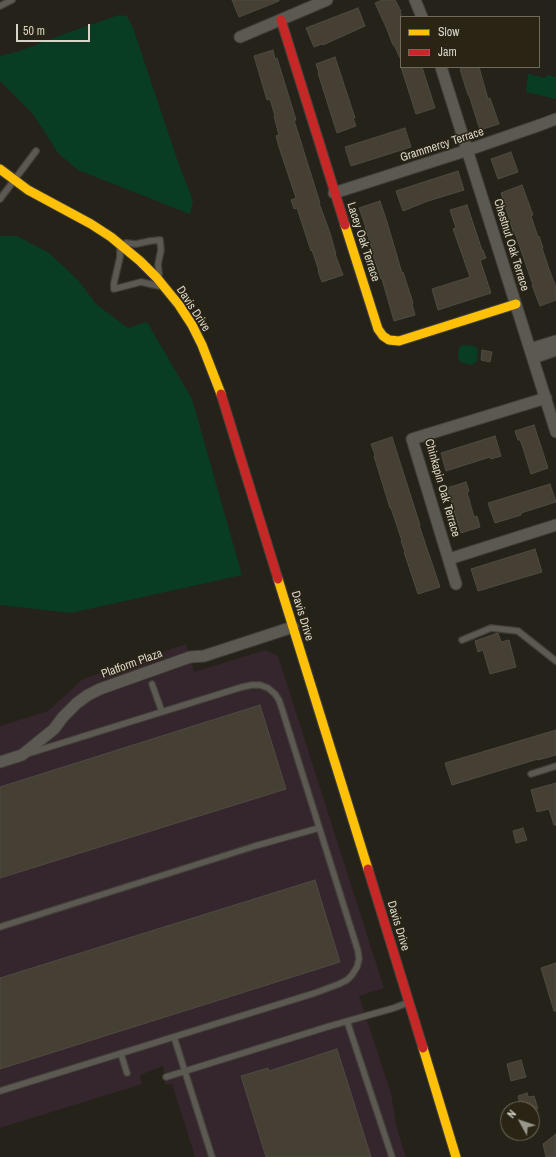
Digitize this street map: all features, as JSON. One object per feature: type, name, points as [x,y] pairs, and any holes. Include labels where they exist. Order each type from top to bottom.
[{"type":"street","points":[[240,37],[327,0]]},
{"type":"street","points":[[415,0],[422,16]]},
{"type":"street","name":"Lacey Oak Terrace","points":[[281,20],[334,193],[378,328],[383,336],[389,340],[399,341],[516,304]]},
{"type":"street","name":"Chestnut Oak Terrace","points":[[441,68],[556,432]]},
{"type":"street","name":"Grammercy Terrace","points":[[334,193],[555,121]]},
{"type":"street","name":"Davis Drive","points":[[0,168],[28,190],[91,224],[140,260],[179,304],[202,345],[221,393],[456,1157]]},
{"type":"street","points":[[531,353],[556,341]]},
{"type":"street","points":[[531,353],[556,350]]},
{"type":"street","name":"Chinkapin Oak Terrace","points":[[456,584],[412,439],[546,398]]},
{"type":"street","points":[[449,559],[556,525]]},
{"type":"street","name":"Platform Plaza","points":[[0,762],[22,755],[54,729],[63,717],[78,703],[88,695],[100,689],[190,657],[204,656],[293,627]]},
{"type":"lane","points":[[0,6],[12,0]]},
{"type":"lane","points":[[0,199],[36,151]]},
{"type":"lane","points":[[116,242],[136,244],[160,240],[161,250],[158,273],[163,286]]},
{"type":"lane","points":[[116,242],[120,248],[120,257],[114,289],[142,282],[163,286]]},
{"type":"lane","points":[[462,640],[491,628],[518,631],[556,661]]},
{"type":"lane","points":[[152,684],[162,712]]},
{"type":"lane","points":[[0,1091],[322,991],[347,980],[357,967],[359,960],[358,951],[278,700],[268,688],[260,685],[242,687],[22,755]]},
{"type":"lane","points":[[531,774],[556,766]]},
{"type":"lane","points":[[0,927],[255,846],[319,828]]},
{"type":"lane","points":[[166,1077],[330,1026],[394,1008],[409,1002]]},
{"type":"lane","points":[[347,1021],[392,1157]]},
{"type":"lane","points":[[174,1037],[212,1157]]},
{"type":"lane","points":[[121,1054],[127,1073]]},
{"type":"shaded area","points":[[186,644],[194,672],[265,650],[278,656],[384,988],[359,996],[391,1093],[397,1129],[406,1157],[195,1157],[172,1084],[165,1084],[163,1066],[140,1075],[142,1084],[0,1128],[0,726],[48,711],[83,679]]},
{"type":"green space","points":[[119,15],[127,16],[133,28],[178,162],[193,201],[190,214],[78,170],[58,153],[33,114],[0,81],[0,56],[20,51]]},
{"type":"green space","points":[[528,74],[545,78],[547,75],[556,77],[556,99],[526,92]]},
{"type":"green space","points":[[0,236],[17,236],[49,253],[78,280],[96,304],[128,328],[147,322],[192,399],[242,575],[71,613],[0,605]]},
{"type":"green space","points":[[464,345],[475,346],[478,351],[477,361],[472,365],[462,363],[458,359],[459,347]]},
{"type":"building","points":[[232,0],[279,0],[279,1],[239,17]]},
{"type":"building","points":[[382,0],[395,0],[401,11],[400,58],[393,45],[375,3]]},
{"type":"building","points":[[358,8],[365,26],[323,45],[314,47],[306,28]]},
{"type":"building","points":[[273,50],[275,59],[277,58],[296,120],[294,120],[319,203],[343,275],[322,282],[297,208],[294,209],[291,200],[296,198],[276,136],[279,135],[275,116],[270,99],[267,100],[254,56]]},
{"type":"building","points":[[335,57],[355,118],[353,118],[356,126],[337,133],[316,64]]},
{"type":"building","points":[[401,68],[422,68],[435,108],[416,114]]},
{"type":"building","points":[[479,68],[488,99],[490,98],[499,124],[480,130],[460,69]]},
{"type":"building","points":[[405,128],[411,147],[351,166],[345,147]]},
{"type":"building","points":[[511,152],[518,172],[498,179],[491,159]]},
{"type":"building","points":[[458,171],[464,190],[428,201],[403,211],[396,191]]},
{"type":"building","points":[[522,185],[533,215],[531,216],[538,237],[539,236],[556,287],[556,300],[540,306],[501,193]]},
{"type":"building","points":[[380,201],[402,273],[403,272],[413,303],[415,315],[394,321],[359,208]]},
{"type":"building","points":[[467,205],[486,258],[480,260],[491,293],[438,310],[432,289],[470,277],[453,229],[456,228],[450,210]]},
{"type":"building","points":[[482,350],[492,352],[490,362],[481,360]]},
{"type":"building","points":[[534,425],[548,468],[531,474],[523,448],[515,431]]},
{"type":"building","points":[[495,436],[501,456],[491,459],[490,457],[446,471],[441,453]]},
{"type":"building","points":[[392,437],[440,587],[418,594],[371,444]]},
{"type":"building","points":[[466,482],[469,491],[467,492],[474,517],[477,516],[480,527],[461,533],[447,488]]},
{"type":"building","points":[[550,484],[556,502],[495,523],[488,503]]},
{"type":"building","points":[[535,549],[542,572],[478,591],[471,569]]},
{"type":"building","points":[[498,633],[501,642],[509,640],[516,667],[490,674],[483,650],[478,652],[475,641]]},
{"type":"building","points":[[260,705],[286,789],[0,878],[0,787]]},
{"type":"building","points":[[556,730],[556,755],[452,785],[445,763]]},
{"type":"building","points":[[556,783],[556,825],[554,825],[549,809],[537,812],[531,790]]},
{"type":"building","points":[[523,828],[527,840],[516,843],[513,831]]},
{"type":"building","points":[[315,880],[340,962],[0,1069],[0,978]]},
{"type":"building","points":[[556,963],[556,1011],[554,1011],[541,968]]},
{"type":"building","points":[[337,1049],[371,1157],[266,1157],[241,1076],[268,1068],[269,1071]]},
{"type":"building","points":[[521,1060],[526,1077],[511,1081],[507,1064]]},
{"type":"building","points":[[527,1093],[528,1097],[534,1096],[536,1101],[519,1101],[518,1096]]},
{"type":"building","points":[[556,1134],[556,1157],[546,1157],[543,1144]]},
{"type":"traffic: slow","points":[[0,169],[28,190],[91,224],[111,237],[140,261],[157,278],[179,305],[192,325],[202,345],[221,394]]},
{"type":"traffic: slow","points":[[345,225],[378,329],[383,336],[389,340],[399,341],[516,304]]},
{"type":"traffic: slow","points":[[278,579],[368,869]]},
{"type":"traffic: slow","points":[[423,1048],[456,1157]]},
{"type":"traffic: jam","points":[[281,20],[345,225]]},
{"type":"traffic: jam","points":[[221,394],[278,579]]},
{"type":"traffic: jam","points":[[368,869],[423,1048]]}]
